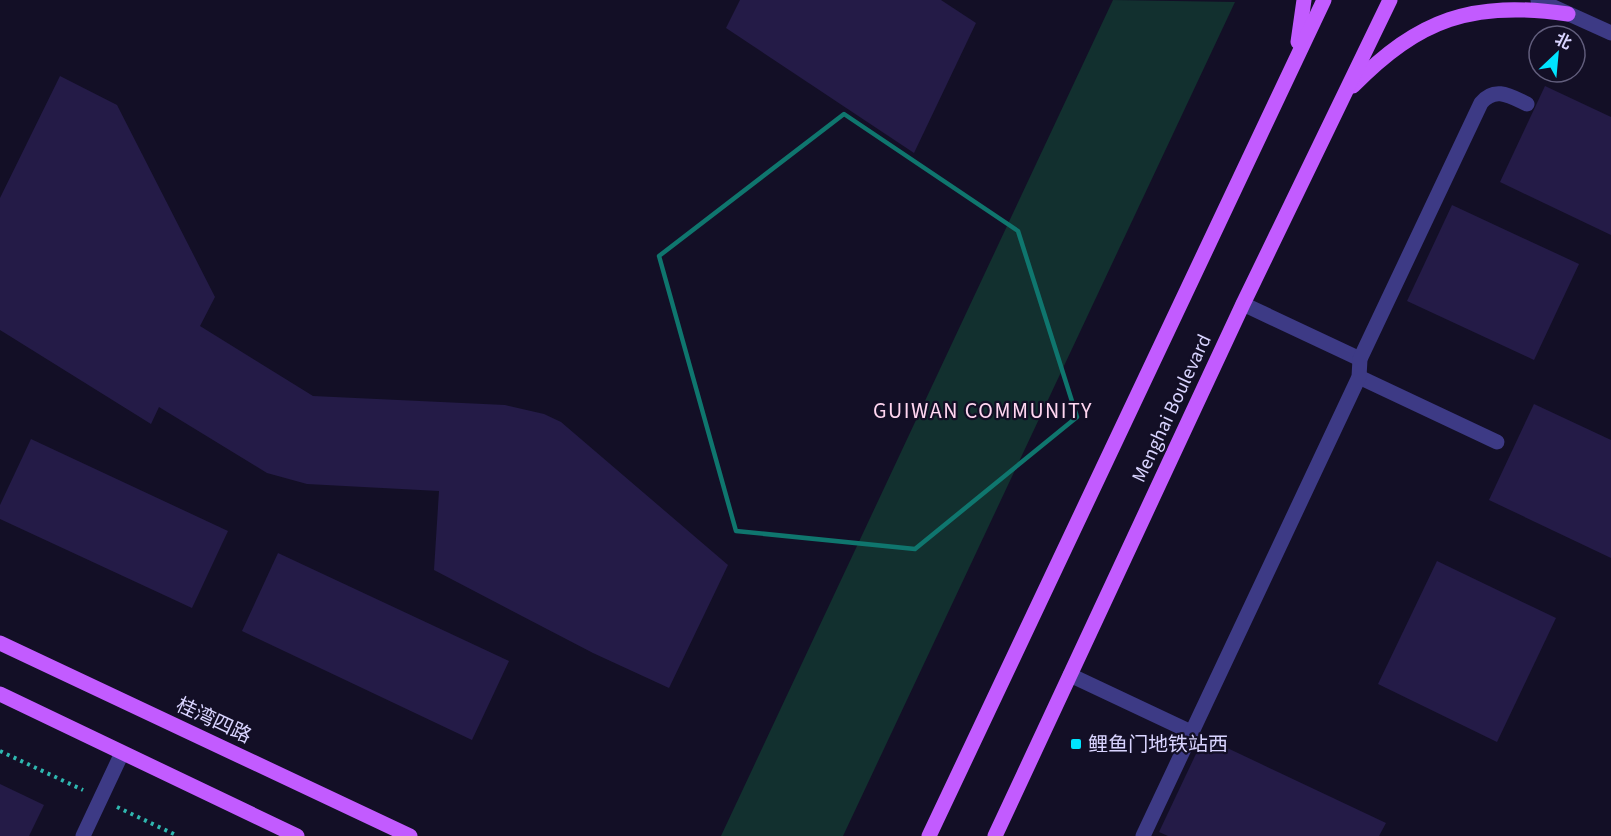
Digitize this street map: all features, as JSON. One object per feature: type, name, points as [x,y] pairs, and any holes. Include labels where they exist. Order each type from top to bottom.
[{"type":"main road","points":[[1292,68],[1300,36],[1304,0]]},
{"type":"main road","name":"Menghai Boulevard","points":[[929,836],[1324,0]]},
{"type":"main road","name":"Menghai Boulevard","points":[[995,836],[1243,304],[1390,0]]},
{"type":"main road","points":[[1344,94],[1393,48],[1441,17],[1513,7],[1541,8],[1569,14]]},
{"type":"main road","name":"桂湾四路","points":[[0,643],[410,836]]},
{"type":"main road","points":[[0,694],[297,836]]},
{"type":"street","points":[[1538,0],[1611,33]]},
{"type":"street","points":[[1143,836],[1359,377],[1360,359],[1481,103],[1492,94],[1499,93],[1527,104]]},
{"type":"street","points":[[1243,304],[1360,359]]},
{"type":"street","points":[[1359,377],[1497,442]]},
{"type":"street","points":[[1070,675],[1191,732]]},
{"type":"street","points":[[83,836],[123,753]]},
{"type":"highlighted area","points":[[844,114],[1018,231],[1077,417],[915,549],[736,531],[659,256]]},
{"type":"green space","points":[[1113,0],[1235,2],[843,836],[721,836]]},
{"type":"building","points":[[740,0],[941,0],[976,23],[914,153],[726,28]]},
{"type":"building","points":[[60,76],[117,105],[215,297],[200,326],[313,396],[505,405],[544,414],[561,422],[728,565],[669,688],[593,653],[434,570],[439,491],[307,484],[267,473],[159,407],[151,424],[0,330],[0,198]]},
{"type":"building","points":[[1545,86],[1611,117],[1611,235],[1500,182]]},
{"type":"building","points":[[1452,205],[1579,264],[1534,360],[1407,301]]},
{"type":"building","points":[[1534,404],[1611,440],[1611,558],[1489,500]]},
{"type":"building","points":[[31,439],[228,531],[192,608],[0,519],[0,505]]},
{"type":"building","points":[[278,553],[509,661],[472,740],[242,631]]},
{"type":"building","points":[[1437,561],[1556,618],[1497,742],[1378,684]]},
{"type":"building","points":[[1204,737],[1386,823],[1379,836],[1168,836],[1159,832]]},
{"type":"building","points":[[0,784],[44,805],[29,836],[0,836]]},
{"type":"place","name":"鲤鱼门地铁站西","points":[[1076,744]]},
{"type":"district","name":"GUIWAN COMMUNITY","points":[[983,410]]}]
